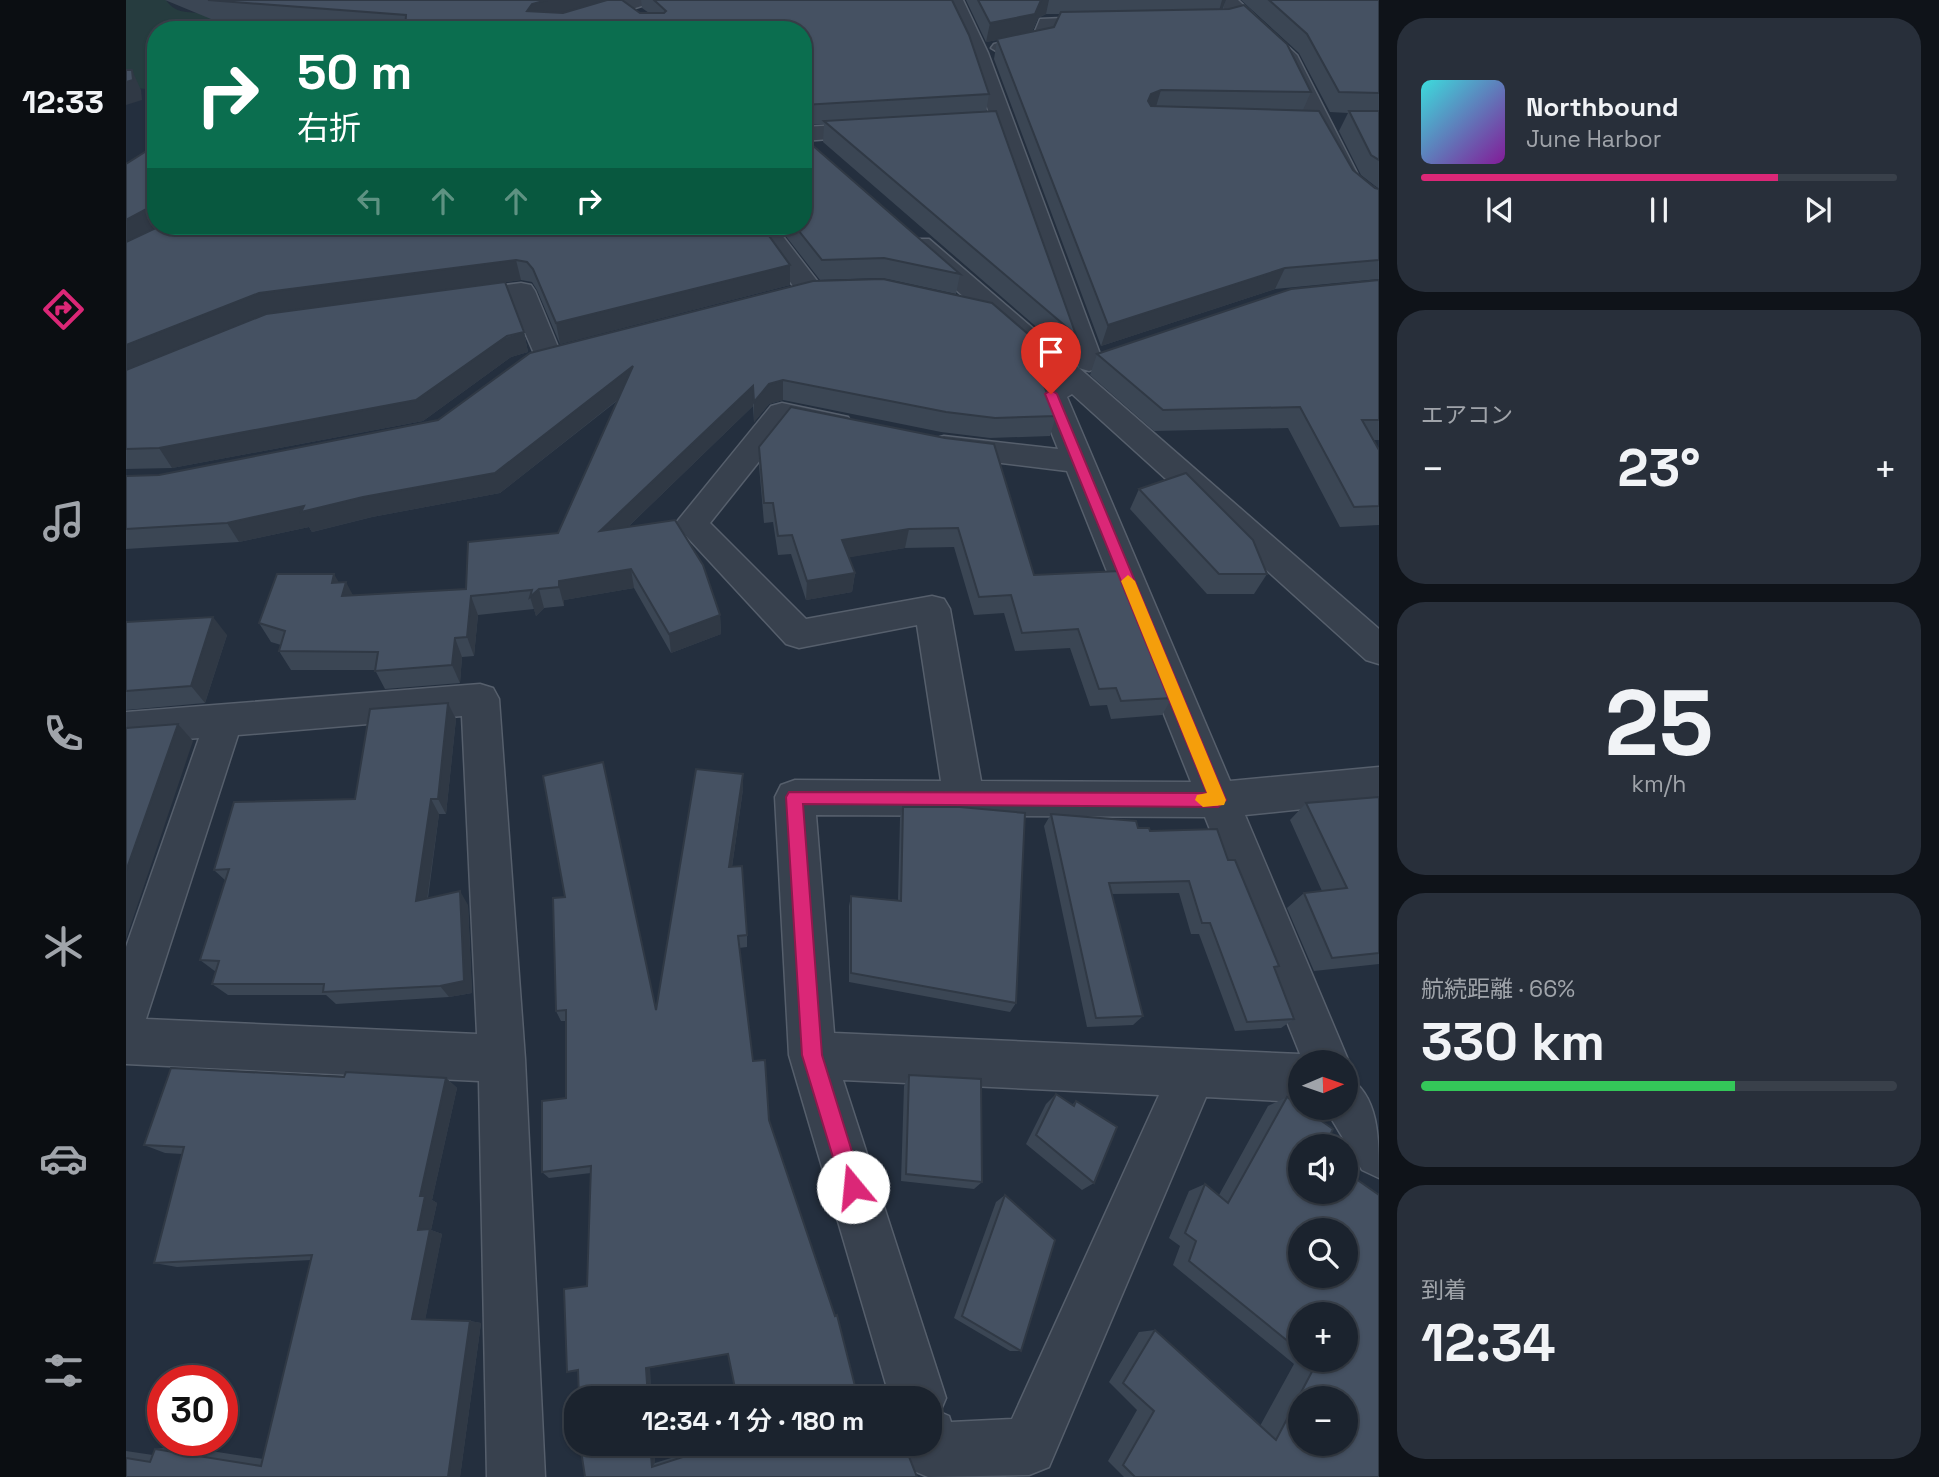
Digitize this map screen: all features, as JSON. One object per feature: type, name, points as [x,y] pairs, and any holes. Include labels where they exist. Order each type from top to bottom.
[{"type":"street","points":[[953,0],[978,53],[1003,122],[1085,367]]},
{"type":"street","points":[[570,21],[626,2],[643,21]]},
{"type":"street","points":[[1229,11],[1290,59],[1349,181],[1379,204]]},
{"type":"street","points":[[978,53],[1042,40],[1046,23],[1128,22]]},
{"type":"street","points":[[1292,120],[1343,121]]},
{"type":"street","points":[[976,124],[1003,122]]},
{"type":"street","points":[[812,134],[897,129]]},
{"type":"street","points":[[897,223],[1001,315],[1085,367],[1379,650]]},
{"type":"street","points":[[767,235],[798,294],[839,290]]},
{"type":"street","points":[[428,303],[520,291],[549,359]]},
{"type":"street","points":[[947,303],[1001,315]]},
{"type":"street","points":[[1085,367],[1051,394],[1321,1050]]},
{"type":"street","points":[[861,429],[782,413],[691,524],[799,634],[932,609],[964,798]]},
{"type":"street","points":[[914,440],[1079,462]]},
{"type":"street","points":[[126,728],[480,699],[502,1059],[516,1477]]},
{"type":"street","points":[[126,1013],[224,720]]},
{"type":"street","points":[[914,1386],[812,1055],[795,797],[1218,800],[1379,784]]},
{"type":"street","points":[[126,1041],[502,1059]]},
{"type":"street","points":[[812,1055],[1288,1077]]},
{"type":"street","points":[[942,1451],[1028,1447],[1193,1073]]},
{"type":"street","points":[[1358,1119],[1379,1153]]},
{"type":"green space","points":[[126,0],[166,0],[175,9],[228,21],[147,21],[147,89],[126,87]]},
{"type":"building","points":[[208,0],[547,0],[532,4],[527,11],[563,13],[607,0],[622,0],[640,13],[664,13],[666,11],[654,0],[952,0],[969,35],[989,94],[812,104],[812,21],[406,21],[406,15]]},
{"type":"building","points":[[978,0],[1041,0],[1035,14],[990,23]]},
{"type":"building","points":[[1269,0],[1379,0],[1379,93],[1339,92],[1307,34]]},
{"type":"building","points":[[1244,5],[1287,44],[1311,92],[1161,90],[1151,94],[1148,101],[1151,106],[1319,111],[1353,170],[1379,189],[1379,260],[1285,268],[1108,325],[997,39],[1054,27],[1061,12],[1229,9]]},
{"type":"building","points":[[126,70],[132,70],[133,80],[126,82]]},
{"type":"building","points":[[996,111],[1076,335],[824,121]]},
{"type":"building","points":[[1349,111],[1379,111],[1379,160],[1371,155]]},
{"type":"building","points":[[812,145],[960,274],[884,258],[822,260],[802,235],[812,235]]},
{"type":"building","points":[[147,151],[147,209],[126,220],[126,164]]},
{"type":"building","points":[[147,232],[147,235],[768,235],[790,265],[556,323],[533,269],[527,262],[516,260],[259,293],[126,345],[126,242]]},
{"type":"building","points":[[883,279],[992,303],[1056,358],[1039,373],[1056,416],[995,418],[946,412],[783,380],[769,384],[754,402],[753,386],[600,531],[675,520],[703,565],[720,615],[669,634],[631,569],[559,581],[559,587],[539,589],[530,597],[532,590],[471,596],[467,637],[455,638],[452,665],[375,671],[378,652],[279,651],[285,631],[259,623],[277,574],[334,574],[332,583],[346,582],[342,596],[466,589],[468,542],[558,533],[633,366],[495,473],[363,497],[301,512],[304,506],[227,523],[126,529],[126,476],[159,475],[438,420],[530,353],[813,281]]},
{"type":"building","points":[[1379,280],[1379,420],[1362,420],[1379,450],[1379,506],[1354,507],[1300,407],[1163,410],[1097,354],[1291,289]]},
{"type":"building","points":[[505,282],[524,332],[507,336],[416,400],[159,448],[126,449],[126,370],[266,314]]},
{"type":"building","points":[[791,407],[945,438],[994,444],[1034,575],[1120,571],[1172,698],[1121,701],[1116,688],[1099,689],[1078,629],[1022,633],[1011,595],[979,597],[958,528],[909,529],[842,540],[855,573],[807,581],[792,535],[778,536],[773,503],[764,503],[759,447]]},
{"type":"building","points":[[1186,473],[1253,540],[1267,574],[1219,574],[1139,489]]},
{"type":"building","points":[[213,617],[191,686],[126,691],[126,622]]},
{"type":"building","points":[[448,703],[438,799],[431,799],[416,901],[460,891],[464,981],[440,986],[323,992],[324,984],[212,984],[219,961],[200,960],[229,869],[214,870],[234,802],[355,799],[370,709]]},
{"type":"building","points":[[178,724],[126,871],[126,728]]},
{"type":"building","points":[[603,762],[656,1010],[696,769],[743,774],[729,867],[742,866],[747,935],[738,936],[753,1061],[765,1060],[769,1120],[835,1316],[837,1315],[855,1386],[735,1386],[728,1354],[646,1368],[647,1386],[579,1386],[578,1370],[567,1372],[564,1289],[587,1286],[591,1166],[542,1172],[542,1101],[566,1098],[566,1010],[556,1011],[553,898],[565,897],[543,776]]},
{"type":"building","points":[[1379,797],[1379,953],[1332,958],[1304,893],[1347,888],[1306,803]]},
{"type":"building","points":[[903,807],[960,807],[1025,813],[1016,1003],[851,973],[851,896],[901,901]]},
{"type":"building","points":[[1051,814],[1136,821],[1138,828],[1149,828],[1150,831],[1217,829],[1228,860],[1235,860],[1279,966],[1274,967],[1294,1019],[1247,1022],[1210,923],[1202,923],[1189,881],[1109,883],[1143,1016],[1096,1018]]},
{"type":"building","points":[[171,1068],[344,1077],[346,1072],[446,1078],[420,1196],[425,1196],[418,1230],[430,1229],[412,1319],[470,1321],[448,1477],[126,1477],[126,1458],[150,1462],[152,1456],[199,1456],[261,1466],[312,1255],[154,1263],[184,1147],[144,1145]]},
{"type":"building","points":[[909,1075],[981,1079],[982,1182],[906,1174]]},
{"type":"building","points":[[1056,1094],[1074,1106],[1076,1101],[1117,1127],[1094,1183],[1036,1135]]},
{"type":"building","points":[[1287,1097],[1288,1120],[1320,1120],[1333,1129],[1331,1134],[1288,1134],[1288,1204],[1358,1204],[1358,1180],[1379,1195],[1379,1477],[1135,1477],[1123,1465],[1154,1411],[1123,1383],[1155,1330],[1276,1440],[1288,1417],[1288,1456],[1358,1456],[1358,1386],[1304,1386],[1312,1372],[1358,1372],[1358,1302],[1288,1302],[1288,1341],[1189,1261],[1196,1241],[1185,1233],[1205,1184],[1228,1203]]},
{"type":"building","points":[[1005,1195],[1055,1240],[1021,1351],[962,1316]]},
{"type":"building","points":[[582,1456],[651,1456],[652,1467],[686,1456],[909,1456],[917,1477],[585,1477]]},
{"type":"slow traffic","points":[[1128,581],[1218,800],[1203,800]]},
{"type":"route","points":[[853,1187],[812,1055],[795,797],[1218,800],[1051,394]]}]
